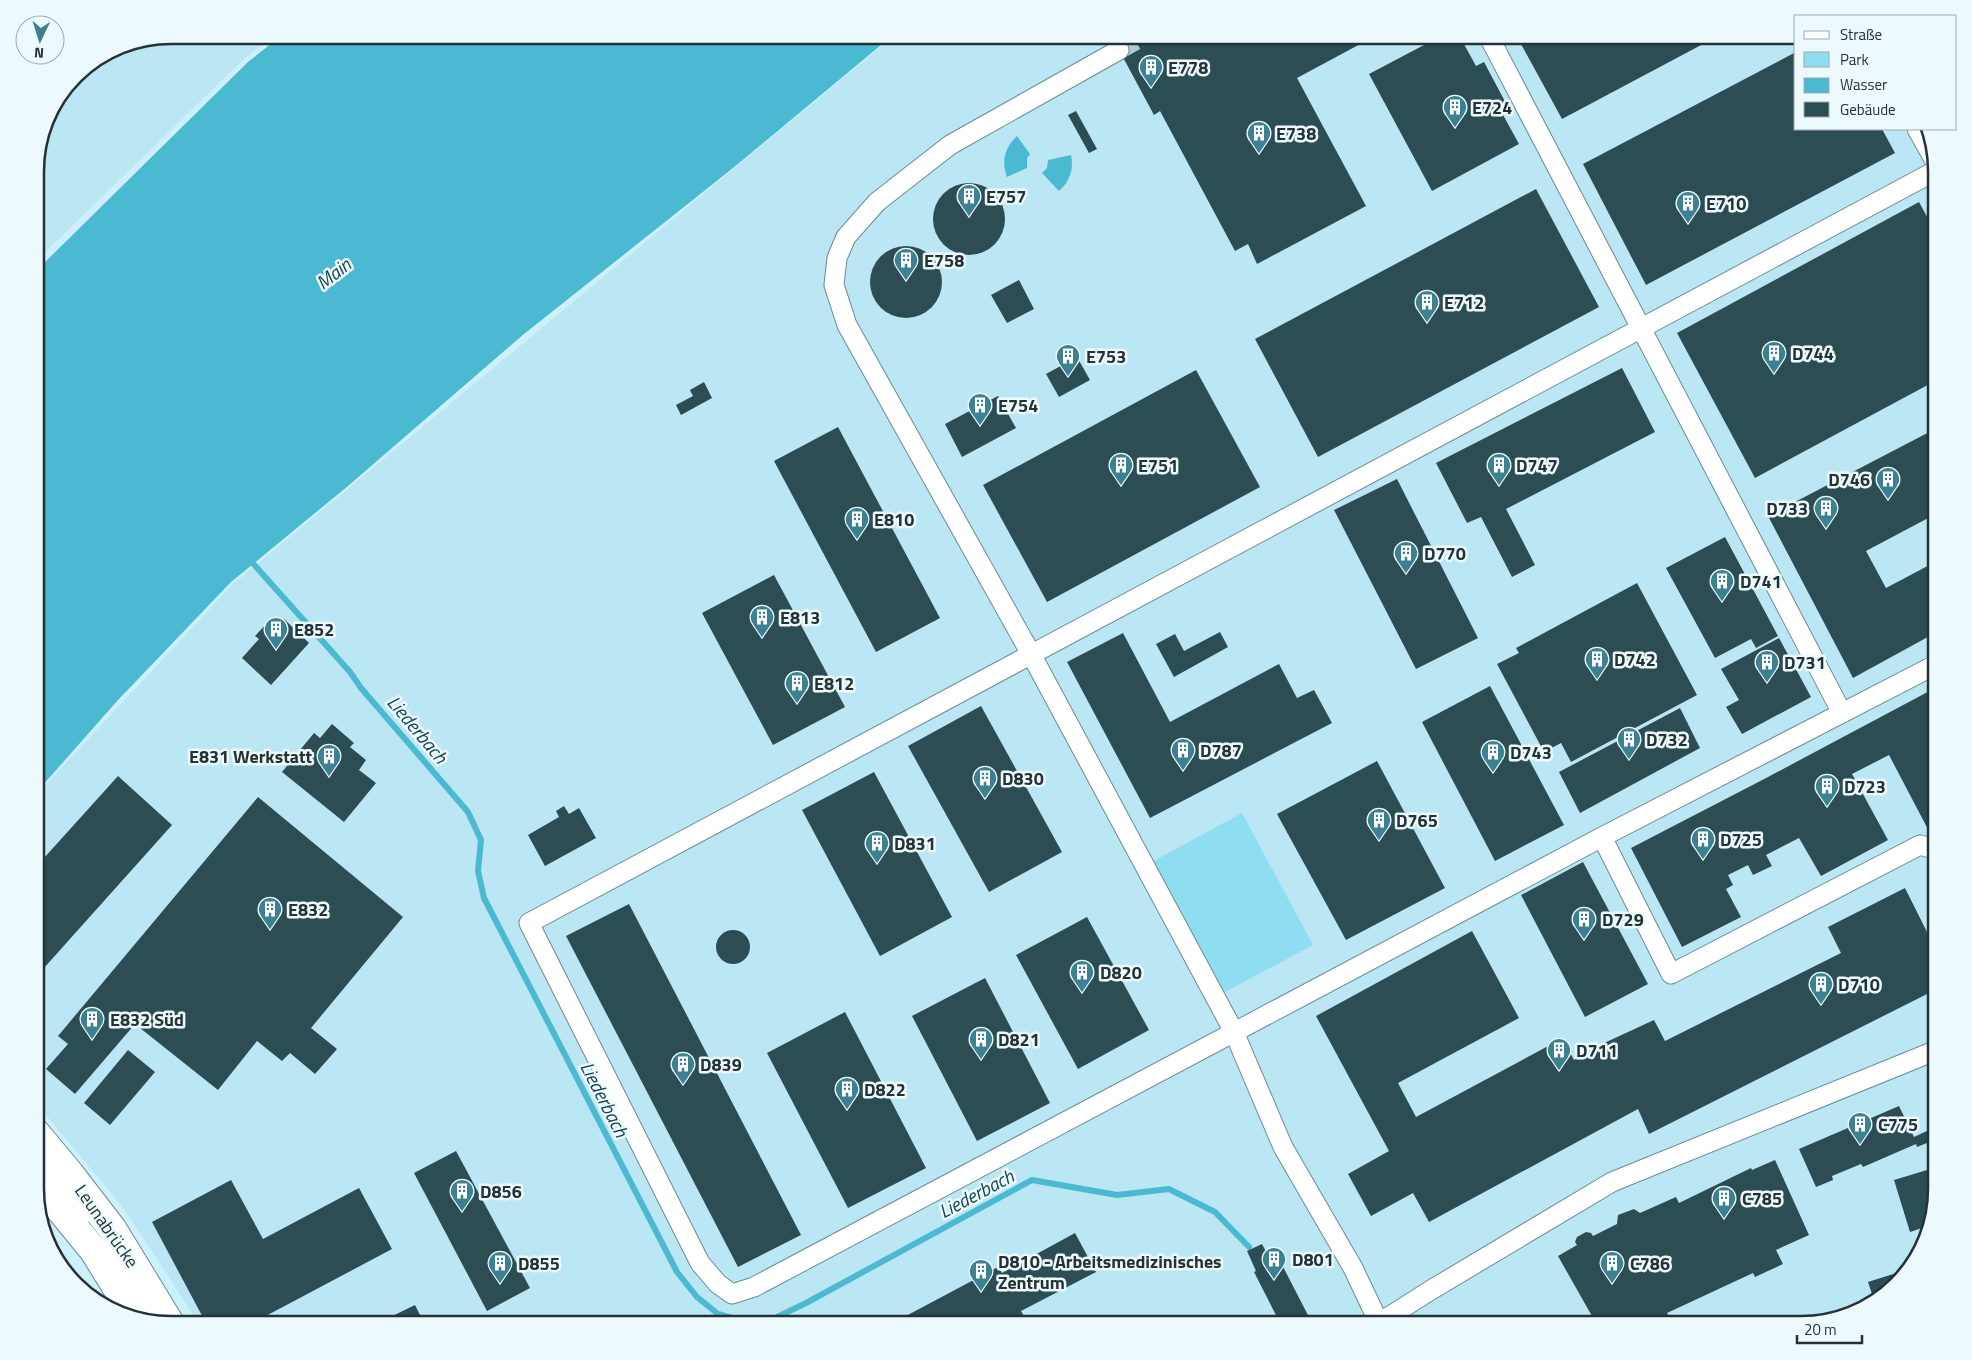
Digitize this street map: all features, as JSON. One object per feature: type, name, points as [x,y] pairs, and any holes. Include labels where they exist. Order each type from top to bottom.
[{"type":"main road","name":"Leunabrücke","points":[[44,1143],[113,1230],[165,1316]]},
{"type":"main road","name":"Leunabrücke","points":[[44,1190],[94,1251],[130,1310]]},
{"type":"street","points":[[1493,44],[1842,713]]},
{"type":"street","points":[[1119,50],[950,145],[877,202],[846,237],[837,258],[834,286],[847,324],[1031,654],[1234,1032],[1283,1147],[1353,1268],[1373,1316]]},
{"type":"street","points":[[1918,130],[1925,144]]},
{"type":"street","points":[[1928,175],[529,922],[700,1263],[718,1284],[732,1294],[754,1287],[937,1188],[1602,837],[1928,669]]},
{"type":"street","points":[[1602,837],[1671,974],[1920,845],[1928,847]]},
{"type":"street","points":[[1391,1316],[1430,1290],[1612,1182],[1928,1054]]},
{"type":"street","points":[[44,1168],[82,1209],[134,1284],[143,1313]]},
{"type":"shaded area","points":[[171,44],[263,44],[244,59],[44,253],[44,163],[48,138],[53,122],[65,100],[81,81],[107,61],[122,53],[146,46]]},
{"type":"shaded area","points":[[884,44],[1794,44],[1794,130],[1921,130],[1926,146],[1928,163],[1928,1189],[1927,1206],[1919,1238],[1907,1260],[1897,1273],[1872,1295],[1842,1309],[1826,1314],[1809,1316],[194,1316],[122,1206],[44,1113],[44,786],[233,584]]},
{"type":"green space","points":[[1242,813],[1313,945],[1223,993],[1152,862]]},
{"type":"water","name":"Main","points":[[271,44],[882,44],[733,168],[524,334],[348,486],[231,582],[118,700],[44,784],[44,263],[248,62]]},
{"type":"water","points":[[1017,136],[1030,154],[1027,158],[1027,168],[1007,177],[1004,165],[1005,155]]},
{"type":"water","points":[[1071,155],[1072,165],[1070,174],[1066,183],[1059,191],[1042,173],[1047,168],[1048,160]]},
{"type":"building","name":"E738","points":[[1116,44],[1360,44],[1297,78],[1366,206],[1257,264],[1248,244],[1235,251],[1160,111],[1154,115]]},
{"type":"building","name":"E724","points":[[1426,44],[1464,44],[1476,66],[1484,62],[1509,109],[1502,113],[1519,144],[1432,191],[1369,74]]},
{"type":"building","points":[[1521,44],[1703,44],[1562,119]]},
{"type":"building","name":"E710","points":[[1794,53],[1794,130],[1883,130],[1895,153],[1646,285],[1583,164]]},
{"type":"building","points":[[1076,111],[1097,149],[1089,153],[1068,115]]},
{"type":"building","name":"E757","points":[[969,183],[989,189],[999,199],[1005,219],[999,239],[989,249],[969,255],[949,249],[939,239],[933,219],[939,199],[949,189]]},
{"type":"building","name":"E712","points":[[1536,189],[1599,307],[1318,457],[1255,339]]},
{"type":"building","points":[[1919,202],[1928,218],[1928,385],[1755,478],[1677,333]]},
{"type":"building","name":"E758","points":[[906,246],[920,249],[932,256],[939,268],[942,282],[939,296],[932,308],[920,315],[906,318],[892,315],[880,308],[873,296],[870,282],[873,268],[880,256],[892,249]]},
{"type":"building","points":[[1019,280],[1034,309],[1007,323],[991,295]]},
{"type":"building","name":"E753","points":[[1077,357],[1090,380],[1059,397],[1046,374]]},
{"type":"building","name":"D747","points":[[1622,368],[1655,432],[1506,509],[1535,565],[1512,577],[1481,517],[1467,523],[1436,463]]},
{"type":"building","name":"E751","points":[[1196,370],[1260,487],[1047,602],[983,485]]},
{"type":"building","points":[[704,382],[712,398],[681,415],[676,405],[693,396],[690,390]]},
{"type":"building","name":"E754","points":[[998,396],[1016,428],[962,457],[945,424]]},
{"type":"building","name":"E810","points":[[838,427],[940,618],[876,652],[774,461]]},
{"type":"building","points":[[1928,433],[1928,518],[1866,551],[1886,588],[1928,566],[1928,637],[1853,678],[1768,516]]},
{"type":"building","name":"D770","points":[[1397,479],[1478,638],[1416,669],[1334,510]]},
{"type":"building","name":"D741","points":[[1725,537],[1778,636],[1756,648],[1751,639],[1715,658],[1666,568]]},
{"type":"building","name":"E813","points":[[774,575],[845,707],[773,745],[702,613]]},
{"type":"building","name":"D742","points":[[1637,583],[1697,695],[1571,762],[1561,743],[1544,752],[1497,664],[1519,653],[1516,648]]},
{"type":"building","name":"E852","points":[[284,619],[309,643],[271,685],[242,658],[259,639],[255,636],[267,623],[275,630]]},
{"type":"building","points":[[1220,632],[1228,647],[1174,677],[1156,644],[1175,634],[1184,651]]},
{"type":"building","name":"D787","points":[[1123,633],[1170,722],[1279,664],[1297,698],[1314,690],[1332,723],[1150,818],[1067,662]]},
{"type":"building","name":"D731","points":[[1779,638],[1811,697],[1742,734],[1726,707],[1739,700],[1721,669]]},
{"type":"building","name":"D743","points":[[1490,686],[1564,825],[1495,861],[1422,722]]},
{"type":"building","points":[[1928,692],[1928,829],[1889,755],[1852,774],[1888,840],[1821,876],[1799,838],[1766,855],[1772,866],[1753,875],[1748,865],[1728,875],[1733,885],[1726,889],[1741,917],[1682,947],[1631,848]]},
{"type":"building","name":"D830","points":[[981,706],[1062,852],[989,892],[908,746]]},
{"type":"building","name":"D732","points":[[1680,708],[1700,748],[1580,813],[1559,772]]},
{"type":"building","name":"E831 Werkstatt","points":[[332,724],[354,743],[350,747],[366,760],[359,770],[376,783],[344,822],[282,772],[314,733],[320,738]]},
{"type":"building","name":"D765","points":[[1377,761],[1445,888],[1346,940],[1277,814]]},
{"type":"building","name":"D831","points":[[874,772],[952,917],[880,956],[802,810]]},
{"type":"building","points":[[118,776],[172,825],[44,968],[44,858]]},
{"type":"building","name":"E832","points":[[258,797],[403,917],[311,1028],[337,1049],[315,1074],[290,1053],[282,1061],[257,1041],[218,1090],[135,1024],[75,1094],[46,1069],[68,1044],[58,1036]]},
{"type":"building","points":[[564,806],[569,814],[579,808],[596,838],[545,866],[528,835],[559,817],[556,811]]},
{"type":"building","name":"D729","points":[[1583,862],[1648,984],[1585,1017],[1521,895]]},
{"type":"building","name":"D711","points":[[1905,888],[1928,934],[1928,994],[1649,1134],[1638,1109],[1429,1222],[1413,1193],[1371,1216],[1348,1174],[1389,1151],[1316,1016],[1472,931],[1519,1018],[1398,1083],[1416,1117],[1550,1045],[1555,1054],[1567,1047],[1574,1060],[1602,1044],[1654,1020],[1665,1041],[1841,953],[1828,927]]},
{"type":"building","name":"D839","points":[[629,904],[801,1235],[738,1267],[566,936]]},
{"type":"building","name":"D820","points":[[1087,917],[1149,1030],[1078,1069],[1016,955]]},
{"type":"building","points":[[733,930],[740,931],[745,935],[749,940],[749,954],[745,959],[740,963],[733,964],[726,963],[721,959],[717,954],[716,947],[717,940],[721,935],[726,931]]},
{"type":"building","name":"D821","points":[[985,978],[1050,1103],[977,1141],[912,1016]]},
{"type":"building","name":"D822","points":[[845,1012],[926,1168],[848,1208],[767,1053]]},
{"type":"building","points":[[128,1050],[155,1072],[110,1125],[84,1103]]},
{"type":"building","name":"C775","points":[[1899,1106],[1914,1137],[1928,1130],[1928,1143],[1917,1147],[1916,1144],[1863,1167],[1861,1164],[1832,1176],[1833,1180],[1816,1187],[1799,1149]]},
{"type":"building","name":"D856","points":[[456,1151],[530,1288],[487,1311],[414,1173]]},
{"type":"building","points":[[1775,1160],[1809,1235],[1776,1250],[1783,1264],[1755,1277],[1753,1273],[1667,1313],[1669,1316],[1592,1316],[1558,1256],[1577,1245],[1575,1242],[1577,1237],[1586,1232],[1591,1233],[1593,1236],[1617,1224],[1618,1215],[1634,1209],[1640,1213],[1676,1197],[1679,1203],[1751,1168],[1752,1170]]},
{"type":"building","points":[[1928,1170],[1927,1206],[1922,1228],[1910,1232],[1894,1180]]},
{"type":"building","points":[[231,1180],[263,1239],[359,1188],[392,1249],[266,1316],[202,1316],[152,1222]]},
{"type":"building","points":[[1075,1233],[1096,1272],[1021,1311],[1024,1316],[906,1316],[998,1267],[1002,1273]]},
{"type":"building","name":"D801","points":[[1262,1244],[1272,1263],[1279,1259],[1308,1316],[1276,1316],[1254,1272],[1256,1271],[1247,1251]]},
{"type":"building","points":[[1897,1273],[1872,1295],[1868,1282]]},
{"type":"building","points":[[415,1305],[420,1316],[392,1316]]},
{"type":"waterway","name":"Liederbach","points":[[249,559],[350,672],[361,688],[468,812],[481,840],[478,871],[484,898],[677,1272],[697,1297],[718,1314],[725,1316]]},
{"type":"waterway","name":"Liederbach","points":[[779,1316],[1032,1180],[1117,1195],[1169,1189],[1215,1212],[1249,1247]]},
{"type":"tunnel","points":[[1119,50],[1130,44]]},
{"type":"place","name":"E778","points":[[1151,88]]},
{"type":"place","name":"E724","points":[[1455,128]]},
{"type":"place","name":"E738","points":[[1259,154]]},
{"type":"place","name":"E757","points":[[969,217]]},
{"type":"place","name":"E710","points":[[1688,224]]},
{"type":"place","name":"E758","points":[[906,281]]},
{"type":"place","name":"E712","points":[[1427,323]]},
{"type":"place","name":"D744","points":[[1774,374]]},
{"type":"place","name":"E753","points":[[1068,377]]},
{"type":"place","name":"E754","points":[[980,426]]},
{"type":"place","name":"E751","points":[[1121,486]]},
{"type":"place","name":"D747","points":[[1499,486]]},
{"type":"place","name":"D746","points":[[1888,500]]},
{"type":"place","name":"D733","points":[[1826,529]]},
{"type":"place","name":"E810","points":[[857,540]]},
{"type":"place","name":"D770","points":[[1406,574]]},
{"type":"place","name":"D741","points":[[1722,602]]},
{"type":"place","name":"E813","points":[[762,638]]},
{"type":"place","name":"E852","points":[[276,650]]},
{"type":"place","name":"D742","points":[[1597,680]]},
{"type":"place","name":"D731","points":[[1767,683]]},
{"type":"place","name":"E812","points":[[797,704]]},
{"type":"place","name":"D732","points":[[1629,760]]},
{"type":"place","name":"D787","points":[[1183,771]]},
{"type":"place","name":"D743","points":[[1493,773]]},
{"type":"place","name":"E831 Werkstatt","points":[[329,777]]},
{"type":"place","name":"D830","points":[[985,799]]},
{"type":"place","name":"D723","points":[[1827,807]]},
{"type":"place","name":"D765","points":[[1379,841]]},
{"type":"place","name":"D725","points":[[1703,860]]},
{"type":"place","name":"D831","points":[[877,864]]},
{"type":"place","name":"E832","points":[[270,930]]},
{"type":"place","name":"D729","points":[[1584,940]]},
{"type":"place","name":"D820","points":[[1082,993]]},
{"type":"place","name":"D710","points":[[1821,1005]]},
{"type":"place","name":"E832 Süd","points":[[92,1040]]},
{"type":"place","name":"D821","points":[[981,1060]]},
{"type":"place","name":"D711","points":[[1559,1071]]},
{"type":"place","name":"D839","points":[[683,1085]]},
{"type":"place","name":"D822","points":[[847,1110]]},
{"type":"place","name":"C775","points":[[1860,1145]]},
{"type":"place","name":"D856","points":[[462,1212]]},
{"type":"place","name":"C785","points":[[1724,1219]]},
{"type":"place","name":"D801","points":[[1274,1280]]},
{"type":"place","name":"D855","points":[[500,1284]]},
{"type":"place","name":"C786","points":[[1612,1284]]},
{"type":"place","name":"D810 - Arbeitsmedizinisches Zentrum","points":[[981,1292]]}]
